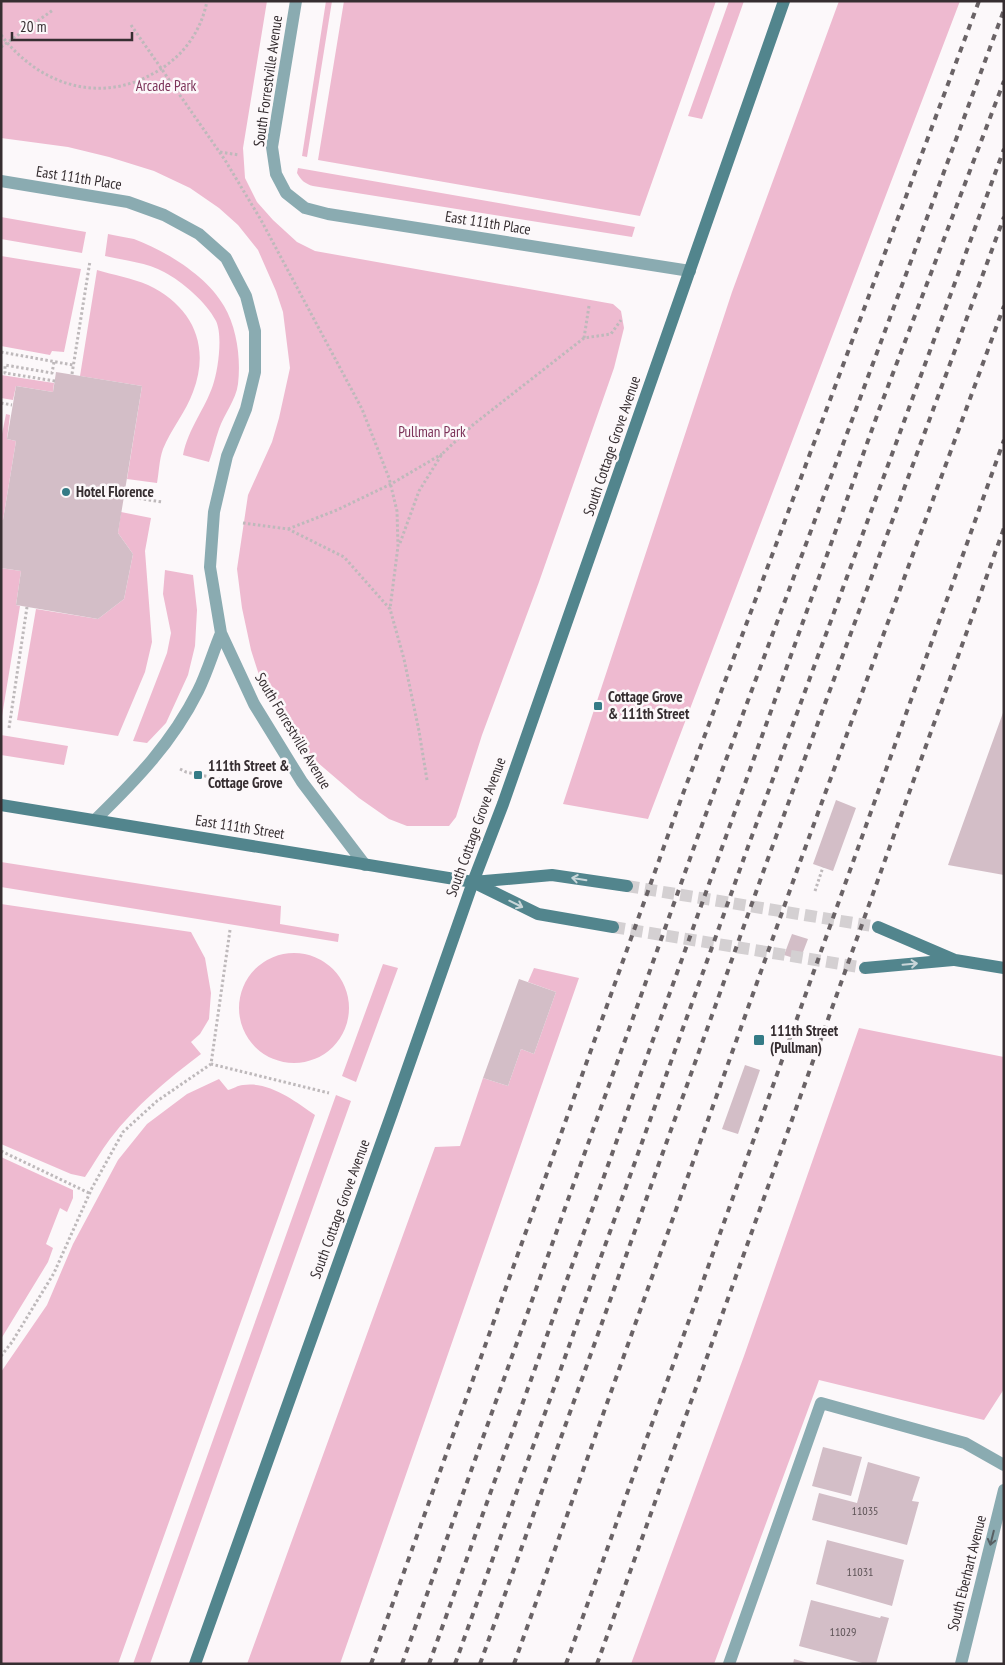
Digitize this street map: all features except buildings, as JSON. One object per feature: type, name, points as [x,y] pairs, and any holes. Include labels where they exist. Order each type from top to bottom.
[{"type":"street","name":"South Forrestville Avenue","points":[[286,193],[276,174],[272,147],[296,1]]},
{"type":"street","name":"South Cottage Grove Avenue","points":[[195,1664],[473,882],[506,795],[784,1]]},
{"type":"street","name":"East 111th Place","points":[[1,181],[128,202],[164,215],[199,234],[226,258]]},
{"type":"street","name":"East 111th Place","points":[[286,193],[305,208],[328,214],[690,272]]},
{"type":"street","name":"South Forrestville Avenue","points":[[226,258],[246,296],[255,331],[255,372],[246,409],[227,456],[214,512],[210,567],[220,633],[254,704],[302,782],[365,865]]},
{"type":"street","name":"South Forrestville Avenue","points":[[95,820],[133,784],[166,745],[198,690],[220,633]]},
{"type":"street","name":"East 111th Street","points":[[1,805],[473,882],[552,874],[627,886]]},
{"type":"street","name":"East 111th Street","points":[[473,882],[538,914],[613,927]]},
{"type":"street","points":[[878,927],[955,960],[1004,968]]},
{"type":"street","points":[[865,968],[955,960]]},
{"type":"street","points":[[729,1664],[822,1403],[965,1444],[1004,1464]]},
{"type":"street","name":"South Eberhart Avenue","points":[[961,1664],[1004,1490]]},
{"type":"path","points":[[1,35],[24,60],[42,73],[59,81],[78,87],[99,89],[122,87],[142,80],[178,57],[188,44],[204,15],[207,1]]},
{"type":"path","points":[[1,47],[53,10]]},
{"type":"path","points":[[131,25],[160,69],[220,152],[261,220],[362,409],[391,484],[397,511],[398,546],[390,609],[406,668],[419,731],[426,780]]},
{"type":"path","points":[[220,152],[239,155]]},
{"type":"path","points":[[72,374],[90,261]]},
{"type":"path","points":[[584,338],[589,306]]},
{"type":"path","points":[[288,529],[338,510],[391,484],[442,454],[474,424],[584,338],[611,334],[621,320]]},
{"type":"path","points":[[1,352],[73,365]]},
{"type":"path","points":[[54,362],[52,373],[6,365],[5,373],[55,381]]},
{"type":"path","points":[[1,404],[12,405]]},
{"type":"path","points":[[398,546],[419,491],[442,454]]},
{"type":"path","points":[[124,496],[162,502]]},
{"type":"path","points":[[243,523],[288,529],[344,557],[390,609]]},
{"type":"path","points":[[9,728],[27,607]]},
{"type":"path","points":[[177,768],[186,772],[264,788],[274,784]]},
{"type":"path","points":[[814,891],[823,867]]},
{"type":"path","points":[[1,1356],[12,1342],[54,1273],[89,1193],[123,1132],[158,1100],[211,1064],[230,930]]},
{"type":"path","points":[[211,1064],[328,1093]]},
{"type":"path","points":[[1,1151],[89,1193]]},
{"type":"green space","name":"Pullman Park","points":[[1,1],[267,1],[243,148],[245,178],[257,202],[297,242],[315,251],[613,304],[621,311],[624,328],[614,368],[539,582],[482,735],[456,817],[449,826],[407,826],[389,819],[359,798],[317,762],[292,735],[259,675],[251,650],[242,608],[237,569],[248,495],[272,442],[290,368],[283,312],[258,250],[238,225],[219,208],[190,188],[154,171],[68,147],[1,138]]},
{"type":"green space","points":[[326,1],[332,1],[307,157],[302,156]]},
{"type":"green space","points":[[344,1],[716,1],[640,216],[318,160]]},
{"type":"green space","points":[[729,1],[744,1],[702,119],[688,116]]},
{"type":"green space","points":[[839,1],[960,1],[648,819],[563,804],[732,292]]},
{"type":"green space","points":[[298,168],[635,227],[632,237],[313,186],[305,183],[300,178],[297,173]]},
{"type":"green space","points":[[1,217],[86,232],[82,253],[1,239]]},
{"type":"green space","points":[[108,234],[134,239],[159,250],[185,266],[217,295],[232,324],[239,364],[237,390],[219,429],[209,462],[183,455],[189,436],[210,394],[215,379],[219,344],[216,321],[200,300],[171,276],[151,266],[105,256]]},
{"type":"green space","points":[[1,256],[81,269],[64,352],[52,351],[50,355],[1,346]]},
{"type":"green space","points":[[97,270],[129,278],[148,285],[163,294],[176,304],[186,316],[194,329],[198,343],[200,358],[198,375],[186,407],[163,449],[157,483],[127,479],[142,386],[80,376]]},
{"type":"green space","points":[[1,375],[54,383],[53,392],[16,386],[13,400],[1,398]]},
{"type":"green space","points":[[6,414],[10,415],[7,439],[16,441],[3,520],[1,520],[1,439]]},
{"type":"green space","points":[[121,512],[151,518],[145,551],[152,642],[145,672],[118,736],[17,720],[36,609],[98,619],[124,599],[133,554],[118,533]]},
{"type":"green space","points":[[1,568],[21,571],[16,605],[20,606],[2,716]]},
{"type":"green space","points":[[165,570],[193,575],[197,610],[195,646],[188,675],[166,723],[147,743],[133,741],[167,653],[171,633],[163,594]]},
{"type":"green space","points":[[1,735],[68,746],[64,765],[1,755]]},
{"type":"green space","points":[[1,862],[281,906],[280,924],[339,934],[338,942],[1,887]]},
{"type":"green space","points":[[1,904],[191,932],[205,958],[211,993],[209,1019],[200,1034],[191,1042],[201,1054],[165,1083],[131,1115],[110,1139],[85,1177],[71,1174],[1,1144]]},
{"type":"green space","points":[[294,953],[315,957],[333,969],[345,987],[349,1008],[345,1029],[333,1047],[315,1059],[294,1063],[273,1059],[255,1047],[243,1029],[239,1008],[243,987],[255,969],[273,957]]},
{"type":"green space","points":[[383,964],[398,968],[356,1082],[342,1076]]},
{"type":"green space","points":[[534,968],[579,978],[340,1664],[247,1664],[435,1147],[460,1146],[483,1078],[508,1086],[521,1049],[534,1054],[556,992],[528,982]]},
{"type":"green space","points":[[859,1028],[1004,1057],[1004,1389],[984,1420],[819,1380],[714,1664],[631,1664],[744,1356]]},
{"type":"green space","points":[[219,1079],[228,1090],[241,1085],[262,1086],[272,1089],[290,1098],[315,1115],[118,1664],[1,1664],[1,1372],[47,1305],[73,1244],[118,1160],[147,1124],[187,1094]]},
{"type":"green space","points":[[336,1095],[351,1101],[150,1664],[133,1664]]},
{"type":"green space","points":[[1,1157],[73,1190],[73,1198],[67,1212],[60,1208],[46,1244],[53,1248],[48,1262],[1,1339]]},
{"type":"tunnel","points":[[627,886],[878,927]]},
{"type":"tunnel","points":[[613,927],[865,968]]},
{"type":"railway","points":[[371,1664],[681,799],[979,1]]},
{"type":"railway","points":[[402,1664],[707,811],[1004,10]]},
{"type":"railway","points":[[429,1664],[879,410],[1004,81]]},
{"type":"railway","points":[[455,1664],[749,844],[1004,149]]},
{"type":"railway","points":[[480,1664],[770,853],[1004,217]]},
{"type":"railway","points":[[514,1664],[800,862],[1004,306]]},
{"type":"railway","points":[[566,1664],[1004,440]]},
{"type":"railway","points":[[597,1664],[1004,528]]},
{"type":"place","name":"Hotel Florence","points":[[66,492]]},
{"type":"place","name":"Cottage Grove & 111th Street","points":[[598,706]]},
{"type":"place","name":"111th Street & Cottage Grove","points":[[198,775]]},
{"type":"place","name":"111th Street (Pullman)","points":[[759,1040]]},
{"type":"park label","name":"Arcade Park","points":[[166,86]]}]
